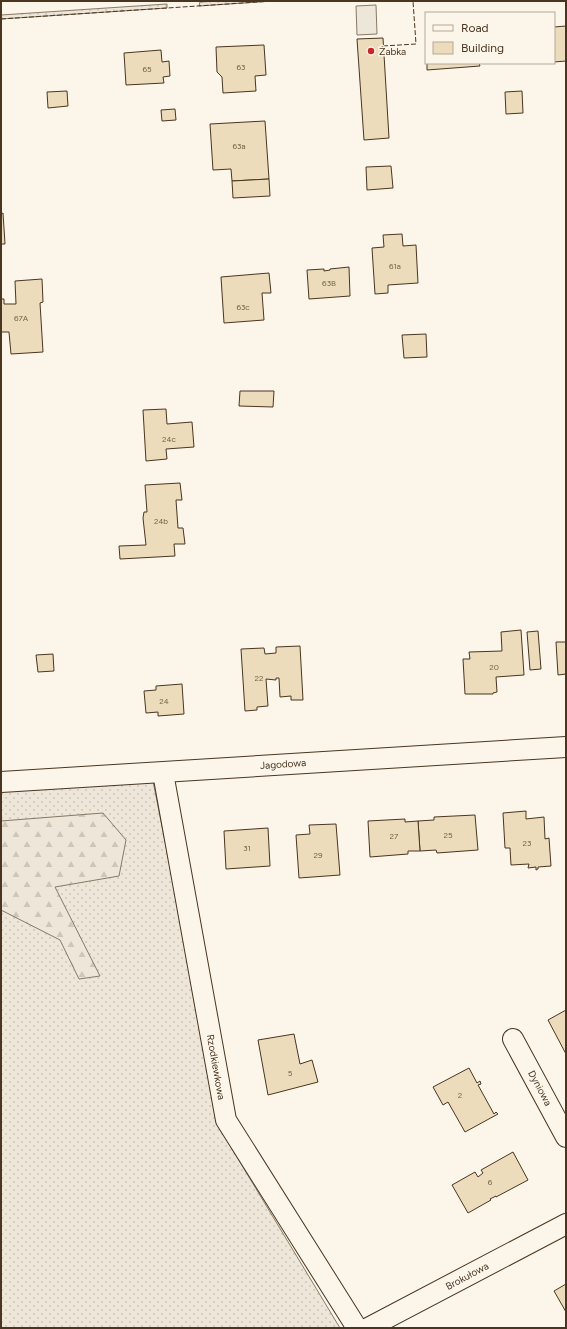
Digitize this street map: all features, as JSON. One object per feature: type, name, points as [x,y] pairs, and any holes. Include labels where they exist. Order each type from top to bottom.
[{"type":"street","name":"Jagodowa","points":[[1,782],[566,747]]},
{"type":"street","name":"Rzodkiewkowa","points":[[164,773],[226,1120],[357,1328]]},
{"type":"street","name":"Dyniowa","points":[[513,1039],[566,1137]]},
{"type":"street","name":"Brokułowa","points":[[368,1328],[566,1224]]},
{"type":"green space","points":[[273,1],[199,6],[200,2]]},
{"type":"green space","points":[[167,4],[167,8],[1,19],[1,15]]},
{"type":"green space","points":[[153,781],[223,1134],[340,1328],[1,1328],[1,791]]},
{"type":"green space","points":[[103,813],[126,840],[119,876],[55,887],[100,976],[79,979],[60,940],[1,910],[1,821]]},
{"type":"shaded area","points":[[376,5],[377,34],[357,35],[356,6]]},
{"type":"building","points":[[566,26],[566,61],[555,62],[555,27]]},
{"type":"building","points":[[383,38],[389,138],[364,140],[357,39]]},
{"type":"building","points":[[264,45],[266,75],[255,76],[256,91],[223,93],[222,77],[217,72],[216,47]]},
{"type":"building","points":[[161,50],[162,62],[169,61],[170,76],[163,77],[164,83],[126,85],[124,53]]},
{"type":"building","points":[[427,64],[479,64],[480,66],[427,70]]},
{"type":"building","points":[[67,91],[68,106],[48,108],[47,92]]},
{"type":"building","points":[[522,91],[523,113],[506,114],[505,92]]},
{"type":"building","points":[[175,109],[176,120],[162,121],[161,110]]},
{"type":"building","points":[[265,121],[269,179],[232,181],[231,169],[213,170],[210,124]]},
{"type":"building","points":[[391,166],[393,188],[367,190],[366,167]]},
{"type":"building","points":[[269,179],[270,196],[233,198],[232,181]]},
{"type":"building","points":[[3,213],[5,244],[1,244],[1,214]]},
{"type":"building","points":[[402,234],[403,246],[416,245],[418,283],[388,285],[388,293],[375,294],[372,248],[384,247],[383,235]]},
{"type":"building","points":[[349,267],[350,296],[309,299],[307,270],[324,269],[324,271]]},
{"type":"building","points":[[269,273],[271,293],[262,293],[264,320],[224,323],[221,277]]},
{"type":"building","points":[[42,279],[43,302],[40,303],[43,352],[11,354],[9,332],[1,332],[1,299],[4,299],[4,304],[16,304],[15,281]]},
{"type":"building","points":[[426,334],[427,357],[404,358],[402,335]]},
{"type":"building","points":[[240,391],[274,391],[273,407],[239,406]]},
{"type":"building","points":[[166,409],[167,424],[192,422],[194,447],[166,449],[167,459],[146,461],[143,410]]},
{"type":"building","points":[[180,483],[182,500],[176,500],[178,528],[183,528],[185,544],[174,544],[175,556],[120,559],[119,546],[146,545],[143,518],[144,512],[147,512],[145,485]]},
{"type":"building","points":[[521,630],[524,675],[496,677],[497,692],[493,694],[465,694],[463,659],[470,659],[469,652],[502,651],[501,632]]},
{"type":"building","points":[[538,631],[541,669],[530,670],[527,632]]},
{"type":"building","points":[[556,642],[566,642],[566,674],[558,675]]},
{"type":"building","points":[[300,646],[303,700],[291,700],[291,696],[280,697],[279,678],[276,678],[276,680],[266,679],[268,706],[257,707],[257,710],[245,711],[241,649],[264,648],[265,654],[276,653],[276,647]]},
{"type":"building","points":[[53,654],[54,671],[38,672],[36,655]]},
{"type":"building","points":[[182,684],[184,714],[158,716],[158,712],[146,713],[144,691],[156,690],[156,686]]},
{"type":"building","points":[[526,811],[526,819],[544,817],[545,839],[549,838],[551,866],[538,867],[536,870],[536,867],[528,868],[529,864],[511,865],[510,848],[505,848],[503,813]]},
{"type":"building","points":[[475,815],[478,850],[437,853],[436,850],[420,851],[418,821],[434,820],[434,817]]},
{"type":"building","points":[[405,819],[405,822],[418,821],[420,851],[408,851],[408,854],[370,857],[368,821]]},
{"type":"building","points":[[336,824],[340,875],[299,878],[296,835],[310,834],[309,825]]},
{"type":"building","points":[[268,828],[270,866],[226,869],[224,831]]},
{"type":"building","points":[[566,1010],[566,1054],[548,1020]]},
{"type":"building","points":[[294,1034],[300,1064],[312,1060],[318,1082],[268,1095],[258,1040]]},
{"type":"building","points":[[469,1068],[477,1083],[480,1081],[481,1084],[478,1085],[494,1114],[496,1112],[498,1114],[465,1132],[448,1102],[443,1105],[433,1087]]},
{"type":"building","points":[[513,1152],[528,1180],[490,1199],[491,1200],[468,1213],[452,1185],[475,1172],[478,1177],[483,1173],[481,1170]]},
{"type":"building","points":[[566,1284],[566,1312],[554,1291]]},
{"type":"fence","points":[[1,19],[273,1]]},
{"type":"fence","points":[[383,46],[416,44],[413,1]]},
{"type":"place","name":"Żabka","points":[[371,51]]}]
